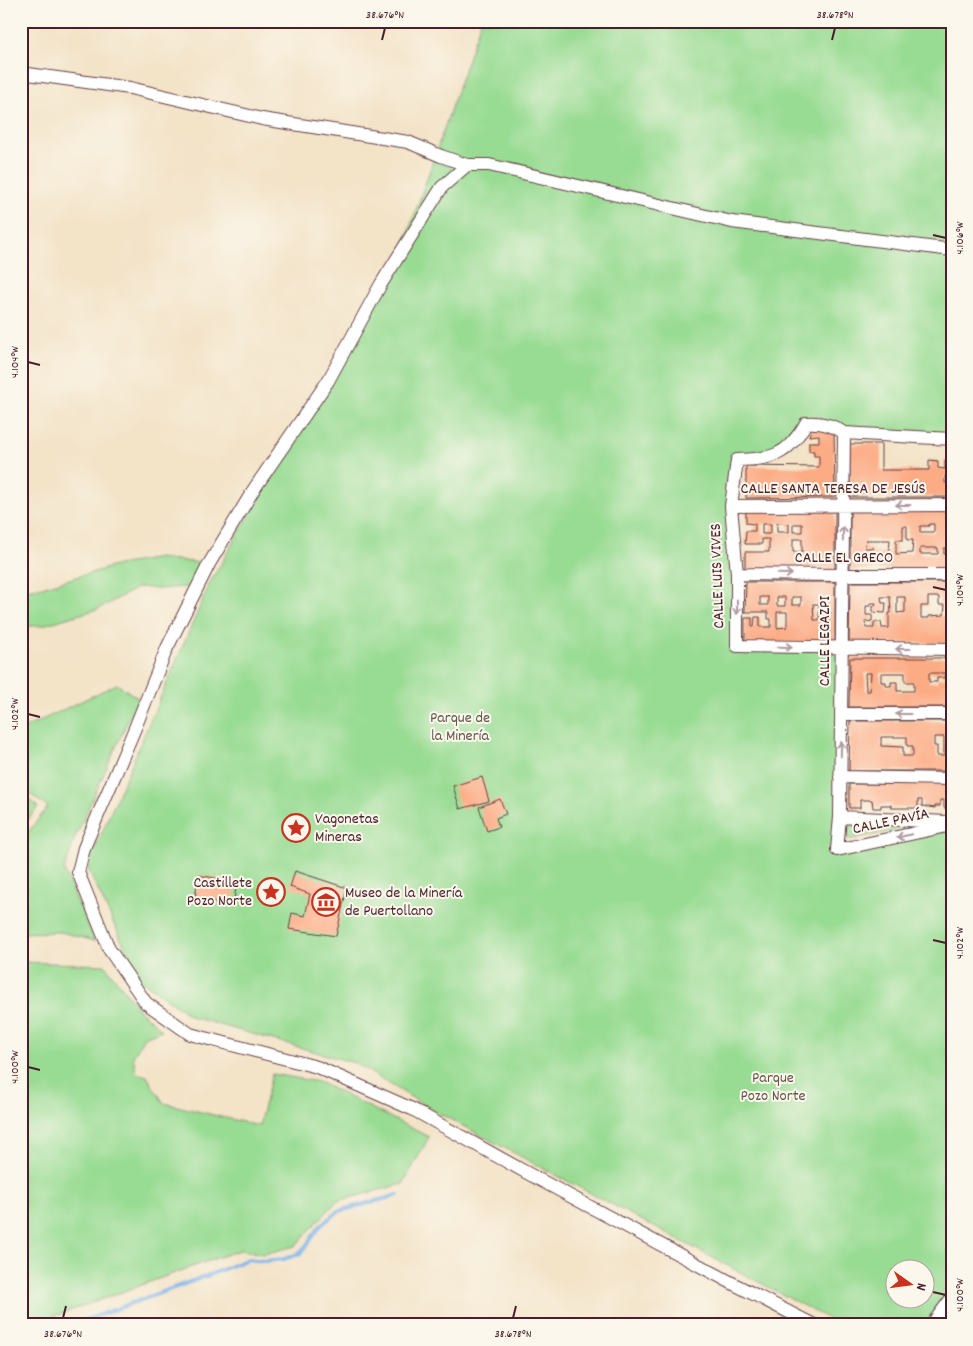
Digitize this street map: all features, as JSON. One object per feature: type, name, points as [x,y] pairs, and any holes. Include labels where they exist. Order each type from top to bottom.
[{"type":"street","points":[[21,73],[130,88],[262,119],[408,142],[467,165],[489,165],[732,222],[952,250]]},
{"type":"street","points":[[467,165],[442,187],[381,284],[328,381],[254,489],[209,564],[167,648],[84,848],[78,872],[109,949],[146,1003],[190,1034],[316,1067],[412,1109],[529,1174],[814,1325]]},
{"type":"street","name":"CALLE SANTA TERESA DE JESÚS","points":[[844,433],[836,427],[819,422],[806,423],[790,446],[776,455],[762,459],[737,460],[731,506],[952,505]]},
{"type":"street","points":[[844,433],[952,439]]},
{"type":"street","name":"CALLE LEGAZPI","points":[[837,850],[840,817],[844,433]]},
{"type":"street","name":"CALLE LUIS VIVES","points":[[731,506],[737,574],[736,646],[842,648]]},
{"type":"street","name":"CALLE EL GRECO","points":[[737,574],[842,576],[952,575]]},
{"type":"street","points":[[842,648],[952,649]]},
{"type":"street","points":[[841,714],[952,714]]},
{"type":"street","points":[[840,777],[952,779]]},
{"type":"street","name":"CALLE PAVÍA","points":[[840,817],[952,824]]},
{"type":"street","name":"CALLE PAVÍA","points":[[837,850],[952,824]]},
{"type":"street","points":[[934,1325],[952,1301]]},
{"type":"green space","name":"Parque de la Minería","points":[[481,21],[952,21],[952,439],[836,427],[817,416],[806,423],[790,446],[737,460],[737,646],[842,648],[837,850],[952,825],[952,1325],[840,1325],[429,1108],[355,1063],[192,1017],[140,979],[87,867],[211,581],[402,251]]},
{"type":"green space","points":[[159,558],[209,564],[198,586],[159,589],[139,587],[98,609],[43,625],[21,627],[21,591],[42,587],[118,565]]},
{"type":"green space","points":[[117,684],[138,698],[74,840],[64,871],[95,941],[61,932],[21,933],[21,841],[48,807],[21,788],[21,730]]},
{"type":"green space","points":[[21,793],[38,807],[21,829]]},
{"type":"green space","points":[[847,824],[931,825],[847,839]]},
{"type":"green space","points":[[21,962],[105,965],[140,1011],[162,1030],[144,1037],[133,1056],[136,1073],[147,1076],[164,1103],[259,1126],[272,1074],[319,1082],[429,1137],[403,1184],[337,1201],[295,1246],[264,1254],[239,1250],[30,1325],[21,1325]]},
{"type":"building","points":[[812,427],[834,432],[835,497],[746,498],[746,466],[819,467],[819,456],[814,456],[814,451],[809,451],[809,442],[819,442],[819,435],[809,436]]},
{"type":"building","points":[[850,444],[881,444],[881,470],[929,470],[929,460],[938,461],[938,468],[945,469],[945,460],[952,460],[952,476],[945,476],[945,483],[952,482],[952,497],[850,497]]},
{"type":"building","points":[[746,509],[835,510],[835,569],[745,569],[745,552],[769,552],[769,539],[762,539],[762,544],[745,544],[746,531],[755,531],[755,524],[746,523]],"holes":[[[777,523],[789,524],[789,532],[777,532]],[[762,524],[771,524],[771,532],[769,534],[762,534]],[[793,524],[802,524],[802,532],[793,532]],[[793,539],[802,539],[802,552],[793,552]]]},
{"type":"building","points":[[850,510],[952,511],[952,548],[944,548],[944,554],[952,554],[952,569],[850,570]],"holes":[[[929,524],[934,524],[934,532],[920,532],[920,526],[929,526]],[[903,526],[907,526],[907,540],[913,540],[912,553],[896,554],[896,540],[903,540]],[[866,540],[890,540],[889,553],[872,553],[873,548],[865,548]],[[920,548],[938,548],[938,554],[920,554]]]},
{"type":"building","points":[[746,582],[835,582],[835,642],[745,643],[745,618],[752,618],[752,627],[754,627],[755,617],[760,617],[760,627],[771,627],[771,619],[768,619],[768,612],[745,612]],"holes":[[[760,597],[768,597],[768,605],[760,605]],[[777,597],[785,597],[785,606],[777,606]],[[792,597],[801,597],[801,605],[792,605]],[[813,604],[819,604],[819,620],[814,620]],[[777,612],[787,612],[787,627],[777,628]]]},
{"type":"building","points":[[850,582],[952,582],[952,643],[849,643]],"holes":[[[881,597],[890,597],[891,613],[889,613],[889,628],[882,628],[881,622],[874,622],[874,628],[866,628],[865,622],[872,621],[872,615],[866,615],[866,606],[870,606],[870,603],[876,603],[873,606],[873,612],[885,613],[886,603],[882,603]],[[897,597],[905,597],[905,612],[897,613]],[[928,597],[939,597],[939,605],[945,605],[944,615],[921,618],[921,606],[928,606]]]},
{"type":"building","points":[[850,658],[952,658],[952,707],[849,707]],"holes":[[[865,673],[871,673],[870,691],[866,691]],[[881,673],[905,673],[905,682],[914,682],[914,691],[897,691],[897,682],[891,682],[891,686],[886,686],[886,682],[881,682]],[[929,673],[945,673],[944,678],[937,678],[937,682],[929,682]]]},
{"type":"building","points":[[850,721],[952,721],[952,771],[849,771]],"holes":[[[881,737],[907,737],[907,746],[913,746],[913,756],[903,756],[903,747],[881,746]],[[934,737],[944,737],[944,756],[937,756],[937,746],[934,746]]]},
{"type":"building","points":[[482,777],[489,801],[460,809],[453,786]]},
{"type":"building","points":[[849,784],[952,784],[952,808],[944,808],[944,800],[940,800],[940,806],[935,806],[935,808],[922,806],[922,800],[918,800],[918,808],[891,808],[891,805],[881,805],[881,808],[873,808],[872,800],[860,800],[860,808],[849,808]]},
{"type":"building","points":[[500,799],[506,814],[496,818],[499,827],[487,831],[479,807]]},
{"type":"building","name":"Museo de la Minería de Puertollano","points":[[295,871],[347,888],[336,936],[289,929],[292,913],[305,916],[310,894],[290,887]]},
{"type":"building","points":[[198,875],[237,882],[233,905],[195,899]]},
{"type":"waterway","points":[[72,1325],[248,1259],[264,1261],[284,1259],[301,1253],[321,1225],[339,1211],[398,1195]]},
{"type":"place","name":"Vagonetas Mineras","points":[[296,828]]},
{"type":"place","name":"Castillete Pozo Norte","points":[[271,892]]},
{"type":"place","name":"Museo de la Minería de Puertollano","points":[[326,902]]},
{"type":"park label","name":"Parque Pozo Norte","points":[[773,1087]]}]
